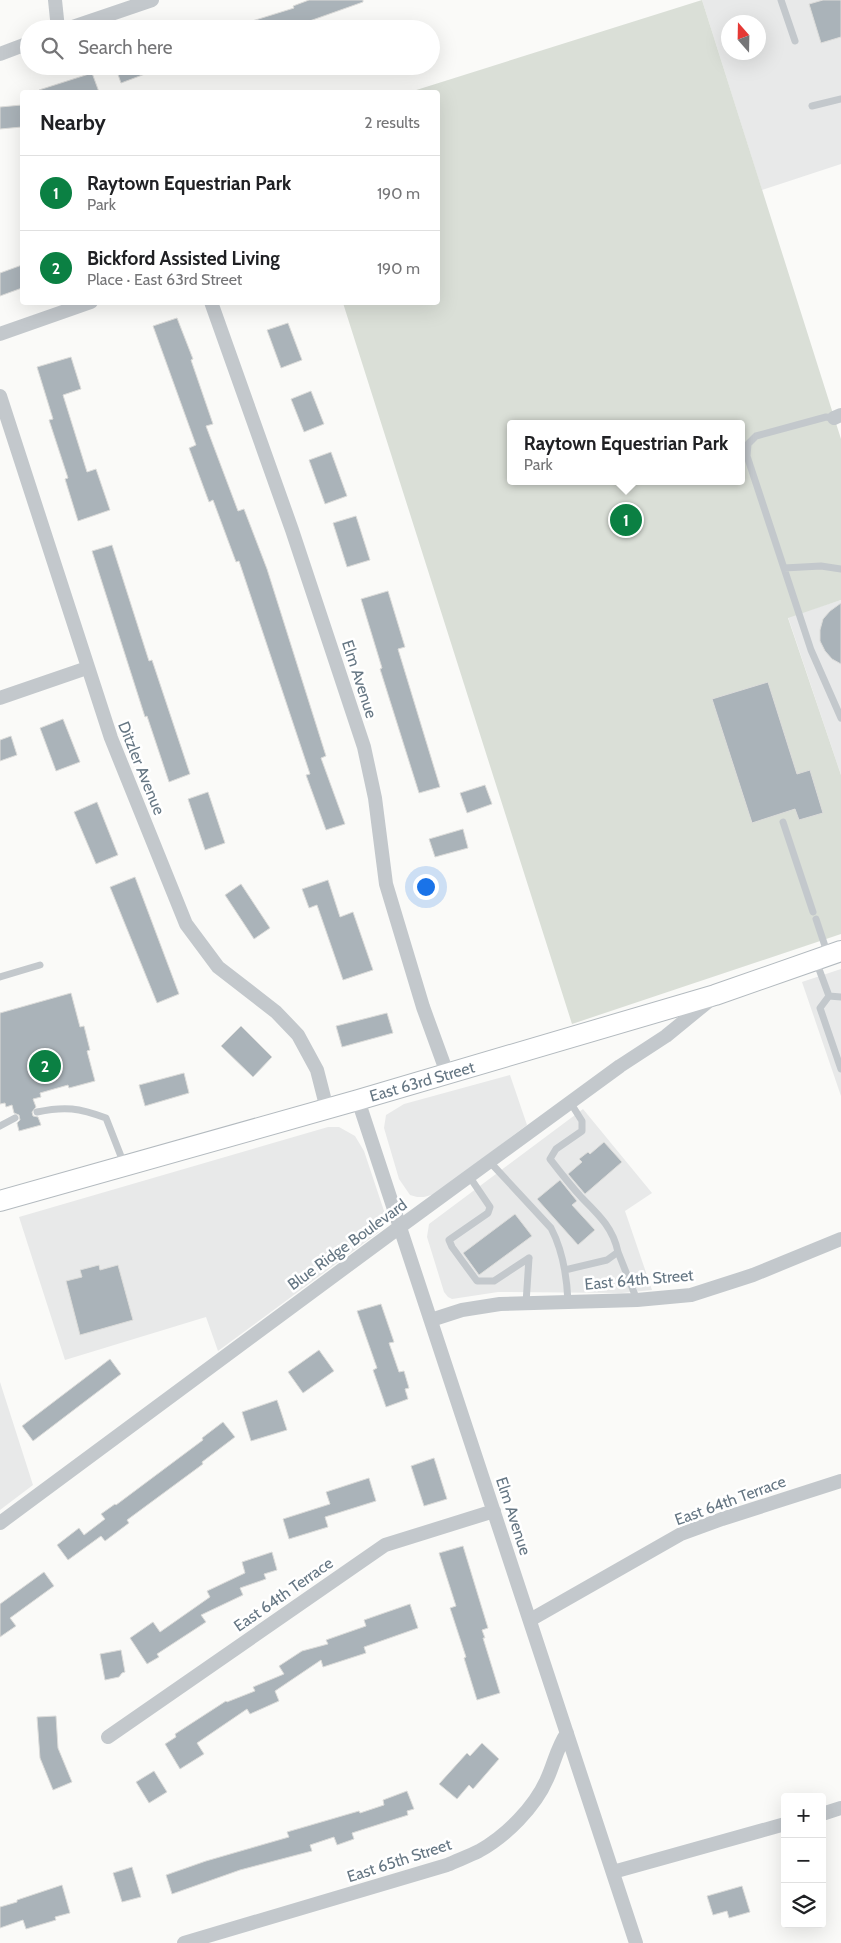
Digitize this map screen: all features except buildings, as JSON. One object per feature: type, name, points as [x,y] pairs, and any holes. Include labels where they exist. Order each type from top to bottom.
[{"type":"main road","name":"East 63rd Street","points":[[0,1201],[327,1109],[715,995],[828,955]]},
{"type":"street","points":[[55,0],[57,20]]},
{"type":"street","points":[[93,20],[152,0]]},
{"type":"street","points":[[0,54],[20,46]]},
{"type":"street","points":[[0,334],[82,305]]},
{"type":"street","name":"Elm Avenue","points":[[212,305],[292,530],[364,747],[375,798],[386,884],[424,1007],[447,1073]]},
{"type":"street","name":"Ditzler Avenue","points":[[0,396],[110,738],[186,924],[218,967],[276,1012],[298,1035],[317,1070],[327,1109]]},
{"type":"street","points":[[0,698],[87,668]]},
{"type":"street","name":"Blue Ridge Boulevard","points":[[0,1523],[400,1226],[620,1066],[666,1036],[715,995]]},
{"type":"street","name":"Elm Avenue","points":[[358,1100],[636,1943]]},
{"type":"street","name":"East 64th Street","points":[[432,1320],[462,1310],[500,1304],[636,1300],[691,1295],[753,1275],[841,1239]]},
{"type":"street","name":"East 64th Terrace","points":[[530,1620],[681,1534],[841,1481]]},
{"type":"street","name":"East 64th Terrace","points":[[108,1737],[385,1545],[494,1511]]},
{"type":"street","name":"East 65th Street","points":[[184,1943],[209,1939],[447,1865],[480,1850],[505,1832],[530,1806],[547,1780],[562,1740],[567,1733]]},
{"type":"street","points":[[826,1813],[841,1808]]},
{"type":"street","points":[[613,1872],[781,1825]]},
{"type":"lane","points":[[781,0],[795,41]]},
{"type":"lane","points":[[812,106],[841,99]]},
{"type":"lane","points":[[838,417],[826,417],[756,436],[748,444],[746,456],[811,650],[840,713]]},
{"type":"lane","points":[[784,568],[821,566],[841,569]]},
{"type":"lane","points":[[783,822],[828,955],[829,996],[820,1008],[841,1069]]},
{"type":"lane","points":[[0,977],[40,965]]},
{"type":"lane","points":[[829,996],[841,997]]},
{"type":"lane","points":[[570,1102],[582,1120],[582,1131],[556,1149],[550,1159],[582,1197],[604,1219],[616,1239],[618,1252],[636,1300]]},
{"type":"lane","points":[[37,1112],[57,1108],[84,1110],[106,1118],[125,1166]]},
{"type":"lane","points":[[0,1126],[15,1118]]},
{"type":"lane","points":[[489,1161],[551,1228],[557,1239],[567,1279],[568,1302]]},
{"type":"lane","points":[[469,1176],[490,1207],[488,1212],[449,1240],[452,1247],[478,1282],[494,1281],[529,1258],[526,1303]]},
{"type":"lane","points":[[564,1270],[607,1260],[618,1252]]},
{"type":"shaded area","points":[[702,0],[841,0],[841,164],[762,190]]},
{"type":"shaded area","points":[[702,0],[841,439],[841,600],[788,618],[841,775],[841,934],[572,1024],[344,305],[440,305],[440,90],[416,90]]},
{"type":"shaded area","points":[[841,600],[841,775],[788,617]]},
{"type":"shaded area","points":[[841,969],[841,1096],[802,982]]},
{"type":"shaded area","points":[[510,1075],[527,1125],[435,1194],[424,1197],[410,1195],[399,1179],[384,1128],[386,1115],[404,1104]]},
{"type":"shaded area","points":[[583,1109],[652,1193],[625,1211],[652,1290],[622,1293],[498,1292],[452,1299],[448,1297],[444,1292],[427,1237],[429,1224]]},
{"type":"shaded area","points":[[328,1127],[339,1127],[355,1136],[364,1151],[385,1214],[385,1220],[379,1232],[218,1351],[206,1317],[65,1360],[19,1217]]},
{"type":"shaded area","points":[[0,1382],[33,1485],[0,1510]]},
{"type":"place","name":"Raytown Equestrian Park","points":[[626,520]]},
{"type":"place","name":"Bickford Assisted Living","points":[[45,1066]]}]
